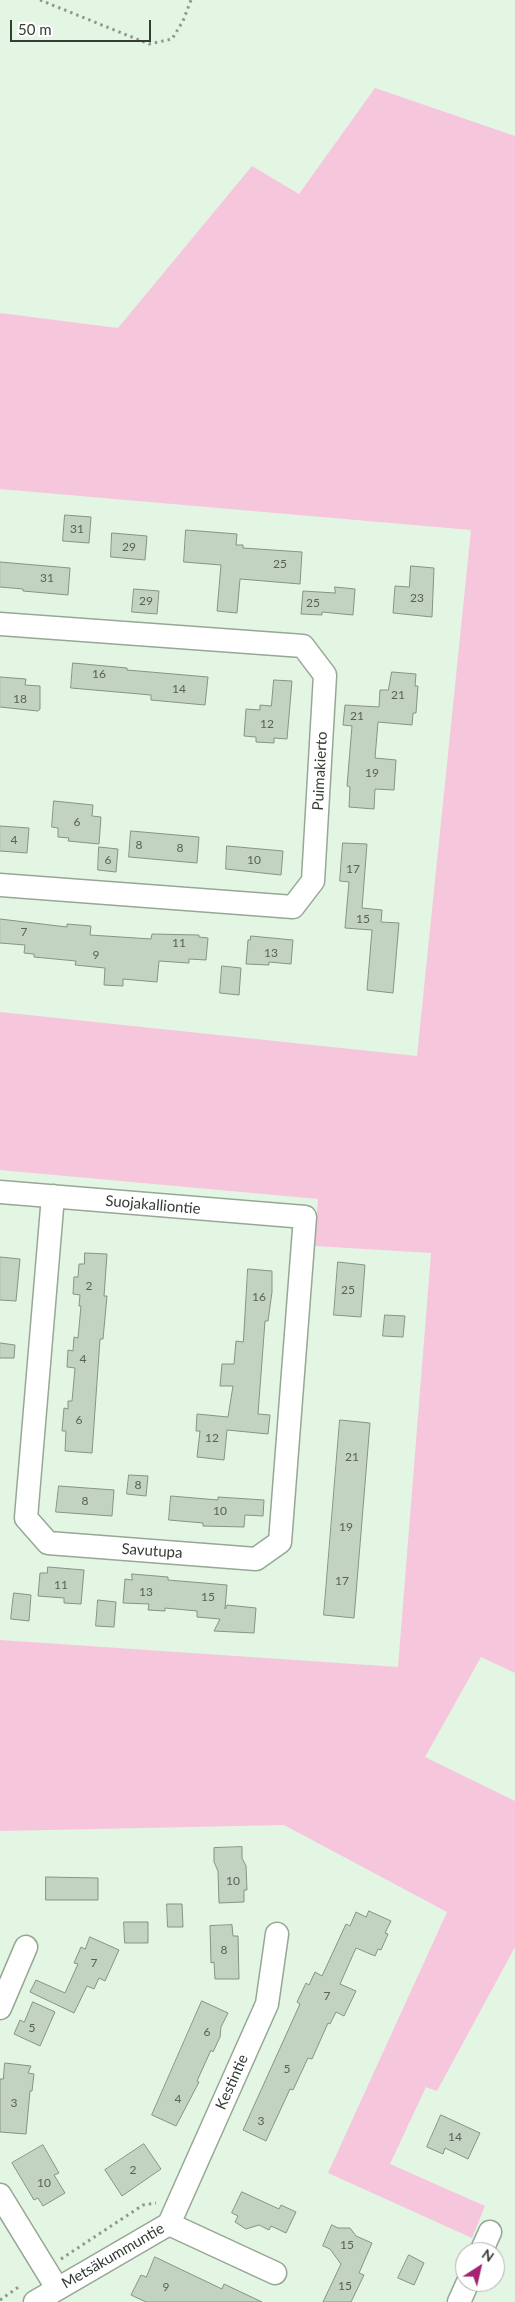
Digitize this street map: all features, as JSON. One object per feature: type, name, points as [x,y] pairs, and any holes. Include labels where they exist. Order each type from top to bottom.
[{"type":"street","name":"Puimakierto","points":[[0,624],[303,646],[325,676],[313,881],[293,907],[0,886]]},
{"type":"street","name":"Suojakalliontie","points":[[0,1192],[306,1217]]},
{"type":"street","name":"Savutupa","points":[[53,1196],[26,1518],[48,1543],[256,1559],[280,1542],[306,1217]]},
{"type":"street","name":"Kestintie","points":[[169,2224],[267,2004],[277,1934]]},
{"type":"street","points":[[0,2008],[26,1947]]},
{"type":"street","points":[[0,2196],[51,2279]]},
{"type":"street","name":"Metsäkummuntie","points":[[35,2302],[51,2279],[169,2224],[275,2273]]},
{"type":"street","points":[[486,2242],[490,2232]]},
{"type":"path","points":[[40,0],[149,44],[172,39],[184,22],[192,0]]},
{"type":"path","points":[[0,2300],[51,2279],[143,2205],[180,2198]]},
{"type":"shaded area","points":[[375,88],[515,136],[515,1673],[481,1657],[425,1757],[515,1801],[515,1947],[437,2091],[426,2087],[390,2164],[485,2206],[472,2238],[328,2173],[447,1912],[284,1825],[0,1831],[0,1640],[398,1667],[431,1253],[315,1246],[318,1199],[0,1170],[0,1012],[417,1056],[471,530],[0,489],[0,313],[118,328],[252,166],[299,194]]},
{"type":"building","points":[[65,515],[91,517],[89,543],[63,541]]},
{"type":"building","points":[[186,530],[237,534],[236,545],[243,545],[243,548],[302,552],[300,584],[240,579],[237,613],[217,611],[221,565],[184,562]]},
{"type":"building","points":[[112,533],[147,536],[145,560],[111,557]]},
{"type":"building","points":[[0,562],[70,568],[68,595],[0,587]]},
{"type":"building","points":[[411,566],[434,568],[432,617],[393,613],[395,586],[409,587]]},
{"type":"building","points":[[335,587],[355,589],[353,615],[322,612],[322,615],[301,614],[303,591],[335,593]]},
{"type":"building","points":[[134,589],[159,591],[157,614],[132,612]]},
{"type":"building","points":[[73,663],[208,677],[205,705],[151,700],[151,695],[71,688]]},
{"type":"building","points":[[392,672],[416,674],[415,686],[418,686],[416,713],[413,713],[412,725],[378,722],[375,758],[396,760],[394,790],[375,789],[374,809],[349,807],[350,787],[347,786],[352,726],[343,725],[345,705],[379,707],[380,690],[388,690]]},
{"type":"building","points":[[0,677],[26,679],[25,685],[40,686],[40,709],[38,711],[0,707]]},
{"type":"building","points":[[274,680],[292,681],[287,739],[274,738],[274,743],[256,742],[256,737],[244,736],[246,709],[260,710],[260,705],[271,706]]},
{"type":"building","points":[[54,801],[93,805],[92,816],[101,817],[99,844],[68,841],[69,838],[58,837],[58,828],[52,827]]},
{"type":"building","points":[[0,826],[29,828],[27,853],[0,851]]},
{"type":"building","points":[[131,831],[199,837],[197,863],[129,857]]},
{"type":"building","points":[[343,843],[367,844],[362,908],[382,910],[381,922],[399,923],[393,993],[367,990],[372,930],[345,928],[349,882],[340,881]]},
{"type":"building","points":[[227,846],[283,851],[281,875],[226,869]]},
{"type":"building","points":[[99,847],[118,849],[116,872],[98,870]]},
{"type":"building","points":[[0,919],[67,927],[67,924],[91,926],[90,935],[151,939],[152,934],[199,935],[199,937],[208,938],[206,960],[189,959],[189,963],[159,961],[157,982],[123,979],[123,986],[104,985],[105,968],[75,965],[76,961],[34,957],[34,954],[24,953],[25,945],[0,943]]},
{"type":"building","points":[[251,936],[293,940],[291,964],[269,962],[269,965],[246,964],[248,940],[250,940]]},
{"type":"building","points":[[222,966],[241,968],[239,995],[220,993]]},
{"type":"building","points":[[85,1253],[107,1254],[104,1296],[107,1296],[103,1339],[100,1339],[92,1453],[65,1451],[66,1431],[62,1431],[64,1408],[68,1409],[68,1401],[72,1401],[75,1368],[67,1367],[68,1350],[73,1351],[74,1337],[78,1338],[81,1306],[79,1306],[80,1295],[73,1294],[74,1277],[78,1277],[79,1264],[84,1264]]},
{"type":"building","points":[[0,1257],[20,1259],[16,1301],[0,1300]]},
{"type":"building","points":[[338,1262],[365,1265],[361,1317],[334,1315]]},
{"type":"building","points":[[248,1269],[272,1271],[272,1292],[268,1321],[265,1321],[258,1414],[270,1415],[268,1434],[227,1430],[224,1460],[197,1457],[200,1431],[196,1431],[197,1414],[228,1417],[233,1386],[220,1386],[222,1364],[234,1364],[236,1341],[243,1342]]},
{"type":"building","points":[[385,1315],[405,1316],[403,1337],[383,1336]]},
{"type":"building","points":[[0,1343],[15,1345],[14,1358],[0,1358]]},
{"type":"building","points":[[340,1420],[370,1423],[354,1618],[324,1615]]},
{"type":"building","points":[[129,1475],[148,1476],[146,1496],[127,1494]]},
{"type":"building","points":[[59,1486],[114,1490],[112,1516],[56,1512]]},
{"type":"building","points":[[171,1496],[218,1500],[218,1497],[264,1500],[263,1516],[245,1515],[244,1527],[203,1526],[203,1523],[169,1520]]},
{"type":"building","points":[[48,1567],[84,1570],[81,1604],[64,1603],[64,1598],[38,1596],[40,1573],[47,1573]]},
{"type":"building","points":[[132,1574],[168,1577],[168,1580],[227,1585],[225,1609],[227,1605],[256,1608],[254,1633],[214,1631],[220,1619],[197,1617],[197,1611],[165,1608],[165,1611],[148,1610],[149,1604],[123,1603],[125,1579],[132,1580]]},
{"type":"building","points":[[14,1593],[31,1595],[29,1621],[11,1619]]},
{"type":"building","points":[[98,1600],[116,1602],[114,1627],[96,1626]]},
{"type":"building","points":[[242,1847],[242,1858],[246,1866],[247,1890],[244,1890],[244,1902],[219,1903],[218,1871],[214,1862],[214,1848]]},
{"type":"building","points":[[46,1877],[98,1878],[98,1900],[46,1900]]},
{"type":"building","points":[[167,1904],[182,1904],[183,1927],[168,1927]]},
{"type":"building","points":[[369,1911],[391,1921],[385,1933],[388,1934],[381,1950],[378,1949],[375,1956],[356,1948],[340,1984],[356,1991],[344,2016],[336,2012],[330,2024],[328,2023],[312,2059],[308,2058],[293,2090],[290,2089],[266,2141],[243,2130],[300,2004],[297,2002],[306,1983],[309,1985],[315,1972],[322,1976],[346,1924],[350,1926],[356,1912],[366,1917]]},
{"type":"building","points":[[124,1922],[148,1922],[148,1943],[125,1943]]},
{"type":"building","points":[[232,1925],[233,1936],[238,1936],[239,1979],[215,1979],[214,1962],[211,1963],[210,1926]]},
{"type":"building","points":[[90,1937],[119,1950],[105,1981],[99,1978],[94,1989],[87,1986],[74,2013],[30,1992],[36,1980],[65,1993],[78,1964],[74,1963],[81,1947],[85,1949]]},
{"type":"building","points":[[202,2001],[228,2013],[221,2027],[220,2037],[213,2052],[211,2050],[197,2081],[199,2082],[176,2126],[152,2115]]},
{"type":"building","points":[[33,2002],[55,2012],[40,2046],[14,2034],[20,2020],[24,2022]]},
{"type":"building","points":[[5,2063],[31,2066],[28,2073],[34,2074],[32,2091],[30,2091],[26,2134],[0,2132],[0,2079],[3,2079]]},
{"type":"building","points":[[441,2115],[480,2133],[468,2159],[445,2148],[443,2154],[427,2147]]},
{"type":"building","points":[[144,2144],[161,2169],[122,2196],[105,2170]]},
{"type":"building","points":[[43,2145],[59,2173],[54,2175],[65,2193],[43,2206],[38,2198],[34,2200],[12,2163]]},
{"type":"building","points":[[242,2192],[279,2209],[281,2205],[296,2212],[286,2233],[271,2226],[269,2230],[259,2225],[246,2229],[235,2222],[238,2216],[232,2213]]},
{"type":"building","points":[[332,2225],[338,2228],[350,2228],[356,2236],[372,2243],[359,2273],[364,2275],[351,2302],[323,2302],[341,2264],[330,2249],[323,2246]]},
{"type":"building","points":[[409,2255],[424,2263],[414,2285],[398,2278]]},
{"type":"building","points":[[155,2257],[222,2289],[224,2284],[262,2302],[146,2302],[131,2295],[141,2275],[146,2277]]}]
